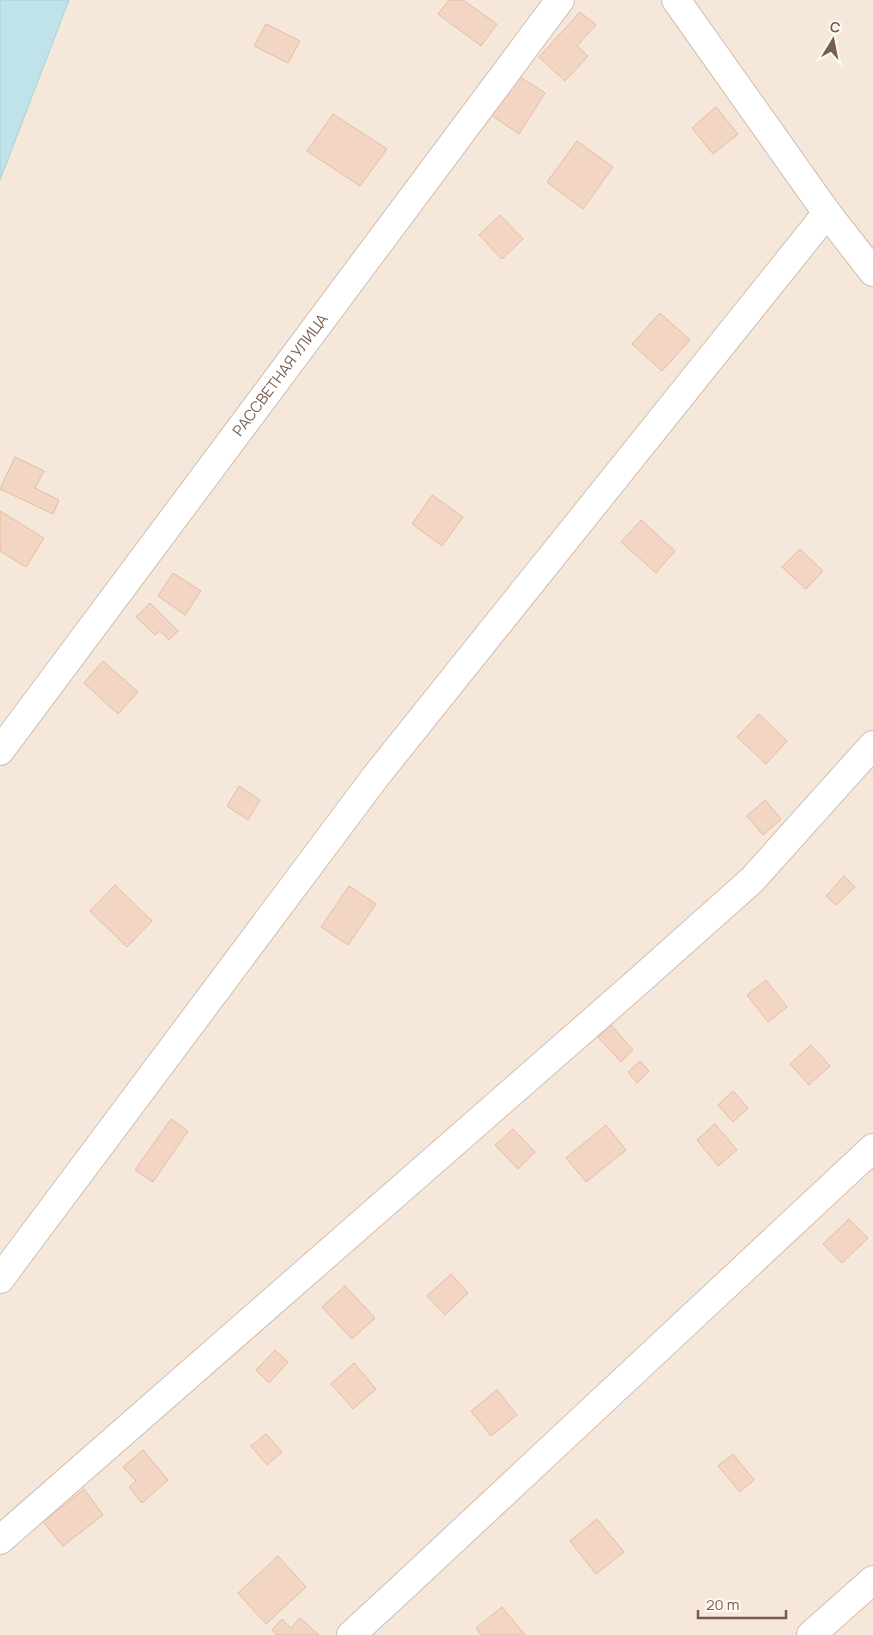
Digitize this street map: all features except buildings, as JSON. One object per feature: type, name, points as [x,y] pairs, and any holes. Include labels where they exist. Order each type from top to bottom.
[{"type":"street","name":"РАССВЕТНАЯ УЛИЦА","points":[[0,751],[560,0]]},
{"type":"street","points":[[676,0],[827,213],[873,272]]},
{"type":"street","points":[[0,1279],[376,776],[827,213]]},
{"type":"street","points":[[0,1540],[745,886],[873,745]]},
{"type":"street","points":[[351,1635],[873,1148]]},
{"type":"street","points":[[811,1635],[873,1580]]},
{"type":"shaded area","points":[[0,0],[873,0],[873,1635],[0,1635]]},
{"type":"water","points":[[0,0],[69,0],[0,180]]}]
